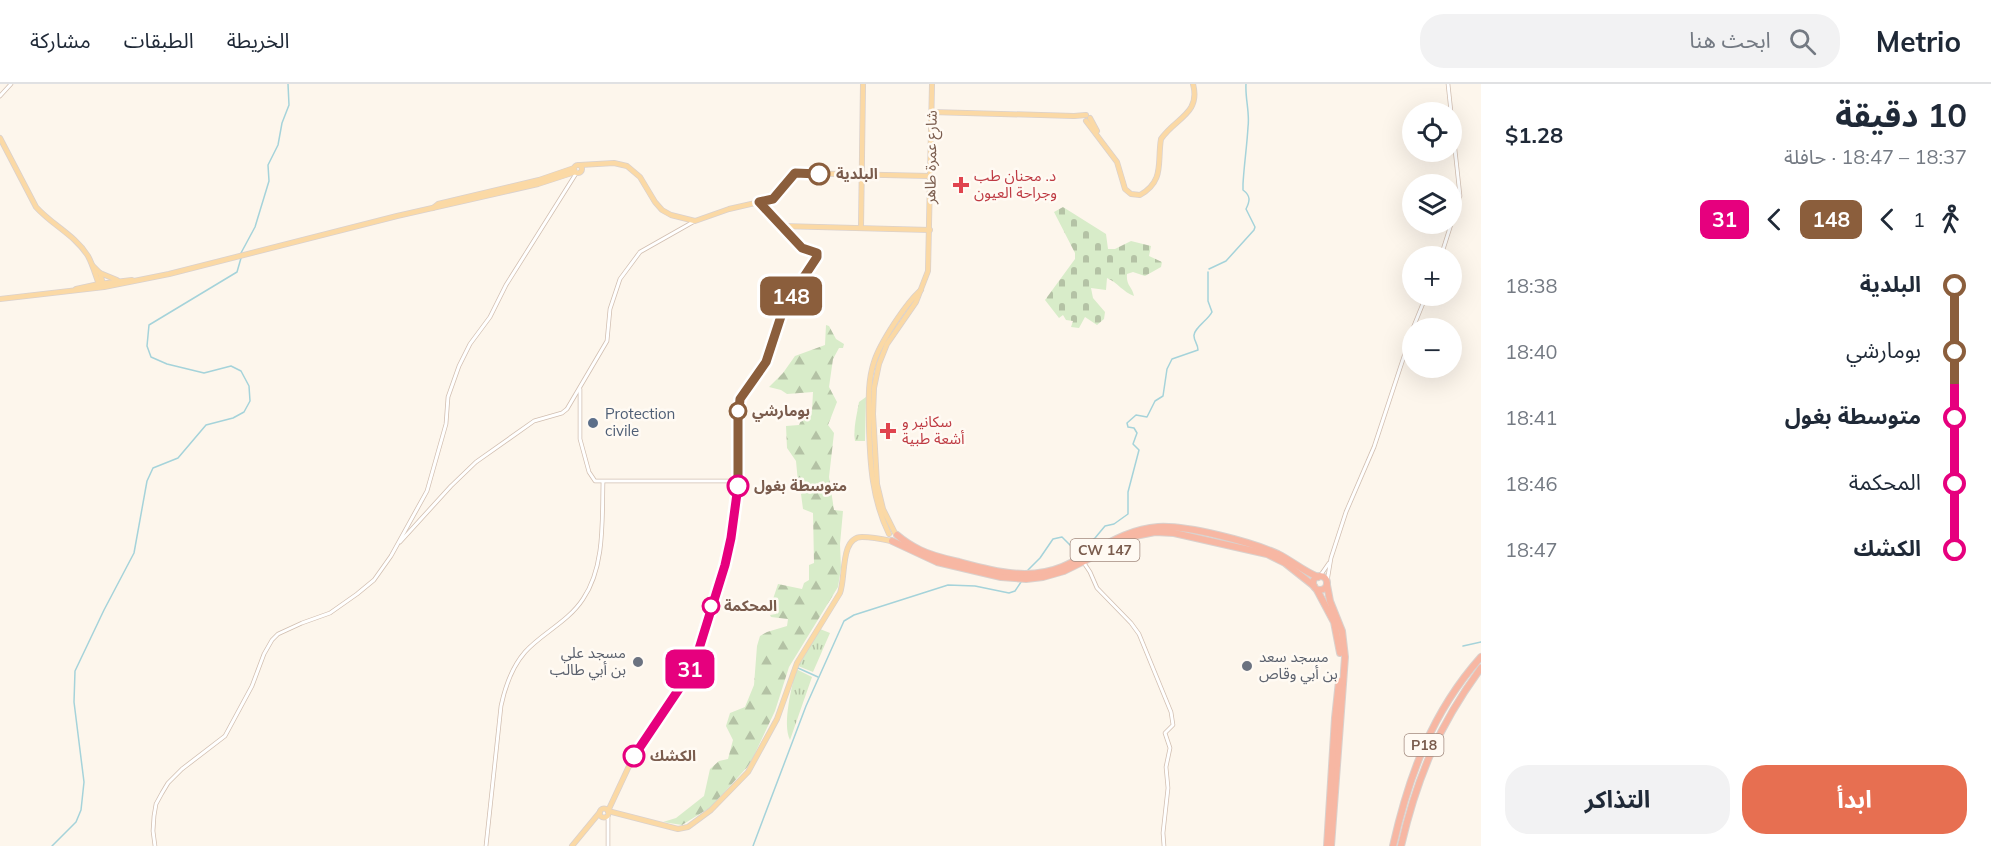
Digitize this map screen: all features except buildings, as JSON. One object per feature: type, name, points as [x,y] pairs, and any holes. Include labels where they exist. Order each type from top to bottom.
[{"type":"highway","name":"CW 147","points":[[889,536],[938,562],[1011,578],[1043,577],[1064,571],[1134,532],[1168,527],[1263,548],[1319,576]]},
{"type":"highway","name":"CW 147","points":[[1080,561],[1135,536],[1155,532],[1174,533],[1267,554],[1285,563],[1315,588],[1334,622],[1341,667],[1335,718],[1329,846]]},
{"type":"highway","points":[[1319,576],[1324,578],[1327,584],[1322,590],[1315,588],[1313,582],[1319,576]]},
{"type":"highway","name":"CW 147","points":[[1327,584],[1329,598],[1342,631],[1345,657],[1329,846]]},
{"type":"highway","name":"P18","points":[[1394,846],[1408,786],[1432,728],[1449,700],[1481,657]]},
{"type":"highway","name":"P18","points":[[1401,846],[1425,764],[1449,715],[1481,668]]},
{"type":"main road","points":[[861,227],[863,84]]},
{"type":"main road","name":"شارع عمرة طاهر","points":[[921,290],[929,268],[932,84]]},
{"type":"main road","points":[[932,112],[1087,118],[1117,162],[1127,192],[1140,195],[1153,184],[1160,170],[1161,139],[1188,113],[1195,101],[1193,84]]},
{"type":"main road","points":[[0,138],[36,207],[75,240],[89,258],[101,285]]},
{"type":"main road","points":[[0,299],[169,274],[597,165],[614,163],[631,168],[640,177],[662,210],[671,215],[695,221],[729,208],[773,199],[795,173],[930,176]]},
{"type":"main road","points":[[572,846],[595,820],[606,814],[637,750],[681,686],[698,652],[725,565],[737,500],[740,399],[766,362],[784,307],[816,260],[817,253],[802,248],[759,202]]},
{"type":"main road","points":[[781,226],[930,230]]},
{"type":"main road","points":[[92,265],[100,273],[119,281]]},
{"type":"main road","points":[[100,273],[101,285]]},
{"type":"main road","points":[[101,285],[132,281]]},
{"type":"main road","points":[[889,536],[877,484],[874,387],[879,364],[887,345],[916,302],[921,290]]},
{"type":"main road","points":[[889,536],[875,497],[871,470],[868,403],[870,375],[883,341],[921,290]]},
{"type":"main road","points":[[606,814],[683,829],[711,810],[753,765],[777,719],[796,663],[840,593],[848,545],[858,537],[889,536]]},
{"type":"street","points":[[0,96],[11,84]]},
{"type":"street","points":[[1448,84],[1450,102]]},
{"type":"street","points":[[1445,246],[1458,209],[1460,196],[1456,162]]},
{"type":"street","points":[[155,846],[154,816],[156,804],[162,793],[182,769],[223,738],[249,692],[272,640],[278,634],[330,613],[357,594],[374,580],[397,545],[427,491],[446,424],[448,397],[459,366],[470,344],[490,317],[506,285],[576,172]]},
{"type":"street","points":[[397,545],[476,462],[534,421],[565,411],[607,341],[608,321],[613,300],[620,279],[628,267],[640,252],[695,221]]},
{"type":"street","points":[[1327,584],[1331,558],[1346,512],[1374,447],[1402,362]]},
{"type":"street","points":[[580,387],[580,439],[589,472],[595,481],[738,481]]},
{"type":"street","points":[[486,846],[505,686],[526,651],[559,626],[582,600],[592,580],[596,567],[602,517],[603,482]]},
{"type":"street","points":[[1319,576],[1331,558]]},
{"type":"street","points":[[1080,561],[1088,567],[1096,588],[1139,634],[1172,712],[1173,725],[1165,734],[1170,748],[1166,767],[1168,794],[1162,833],[1164,846]]},
{"type":"street","points":[[606,814],[608,846]]},
{"type":"green space","points":[[1063,207],[1106,234],[1108,249],[1115,249],[1131,241],[1151,246],[1149,256],[1162,262],[1161,267],[1145,276],[1133,272],[1127,274],[1127,281],[1134,296],[1107,278],[1106,290],[1091,288],[1093,298],[1105,312],[1104,319],[1097,325],[1085,317],[1079,328],[1071,327],[1073,321],[1066,320],[1063,315],[1059,318],[1045,300],[1075,259],[1075,253],[1054,212]]},
{"type":"green space","points":[[826,325],[829,326],[836,339],[844,344],[833,359],[829,387],[837,402],[828,425],[834,433],[829,477],[834,510],[843,511],[838,587],[789,667],[775,711],[750,764],[711,807],[682,825],[663,822],[676,818],[704,796],[710,769],[719,761],[728,759],[733,740],[726,726],[730,713],[745,707],[754,685],[760,636],[787,626],[788,619],[770,615],[776,614],[777,608],[771,605],[778,584],[802,589],[804,583],[809,580],[809,565],[814,563],[813,513],[803,509],[801,494],[804,484],[798,482],[796,461],[787,448],[786,426],[799,425],[803,416],[812,411],[813,392],[787,394],[769,387],[795,356],[825,345]]},
{"type":"green space","points":[[866,397],[865,441],[855,441],[859,402]]},
{"type":"green space","points":[[820,629],[830,633],[813,672],[798,666]]},
{"type":"green space","points":[[796,669],[812,677],[790,740],[787,715]]},
{"type":"waterway","points":[[241,253],[255,227],[269,181],[268,165],[278,145],[282,123],[289,105],[288,84]]},
{"type":"waterway","points":[[1209,269],[1226,261],[1255,227],[1246,209],[1249,197],[1243,190],[1248,122],[1246,84]]},
{"type":"waterway","points":[[52,846],[76,822],[81,810],[84,782],[74,702],[75,671],[134,553],[147,481],[153,468],[178,458],[206,425],[233,418],[244,412],[250,401],[249,386],[241,371],[231,366],[204,373],[167,364],[151,357],[147,346],[149,325],[237,272],[241,258]]},
{"type":"waterway","points":[[1028,570],[1040,558],[1053,539],[1062,537],[1077,550],[1095,538],[1105,526],[1114,524],[1128,514],[1128,492],[1139,450],[1133,444],[1137,433],[1134,428],[1128,427],[1127,423],[1136,415],[1147,417],[1155,401],[1163,396],[1167,369],[1172,359],[1198,350],[1194,333],[1212,312],[1208,301],[1208,272]]},
{"type":"waterway","points":[[753,846],[806,706],[844,621],[854,615],[948,585],[975,586],[1009,593],[1015,591],[1021,582]]},
{"type":"waterway","points":[[1463,646],[1481,642]]},
{"type":"waterway","points":[[798,668],[818,677]]},
{"type":"bus line","name":"148","points":[[738,486],[740,399],[766,362],[784,307],[817,257],[817,253],[802,248],[759,202],[773,199],[795,173],[819,174]]},
{"type":"bus line","name":"31","points":[[634,756],[681,686],[698,652],[725,565],[738,486]]},
{"type":"place","name":"البلدية","points":[[819,174]]},
{"type":"place","name":"د. محنان طب وجراحة العيون","points":[[961,185]]},
{"type":"place","name":"بومارشي","points":[[738,411]]},
{"type":"place","name":"Protection civile","points":[[593,423]]},
{"type":"place","name":"سكانير و أشعة طبية","points":[[888,431]]},
{"type":"place","name":"متوسطة بغول","points":[[738,486]]},
{"type":"place","name":"المحكمة","points":[[711,606]]},
{"type":"place","name":"مسجد علي بن أبي طالب","points":[[638,662]]},
{"type":"place","name":"مسجد سعد بن أبي وقاص","points":[[1247,666]]},
{"type":"place","name":"الكشك","points":[[634,756]]}]
